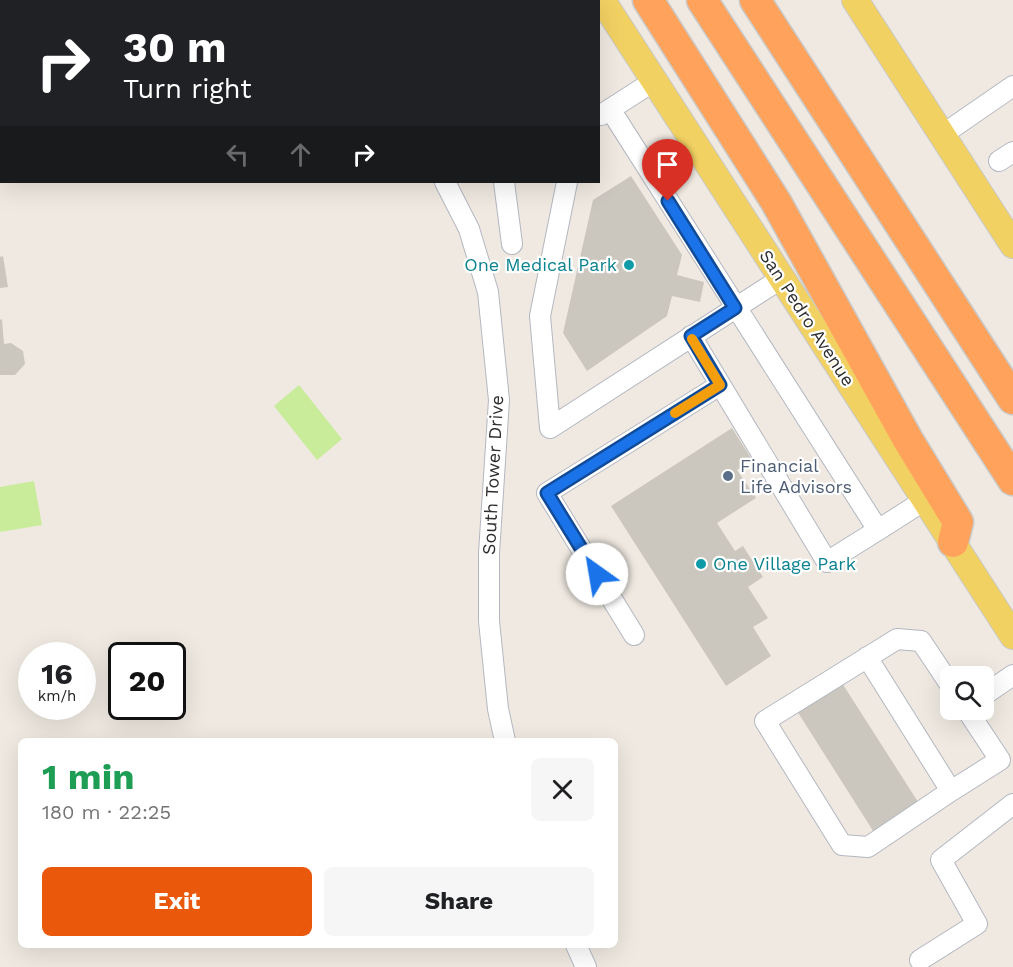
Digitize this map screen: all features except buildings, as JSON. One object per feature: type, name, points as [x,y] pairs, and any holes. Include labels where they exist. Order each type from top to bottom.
[{"type":"highway","points":[[648,0],[776,202],[908,440],[958,522],[953,542]]},
{"type":"highway","points":[[702,0],[1013,480]]},
{"type":"highway","points":[[757,3],[1013,399]]},
{"type":"main road","name":"San Pedro Avenue","points":[[602,0],[1013,636]]},
{"type":"main road","points":[[855,0],[1013,245]]},
{"type":"street","points":[[654,81],[604,113],[735,308],[878,530]]},
{"type":"street","points":[[942,135],[1013,86]]},
{"type":"street","name":"South Tower Drive","points":[[446,183],[469,229],[488,292],[499,400],[489,553],[489,621],[498,709],[504,738]]},
{"type":"street","points":[[504,183],[512,244]]},
{"type":"street","points":[[567,183],[540,316],[550,428],[782,278]]},
{"type":"street","points":[[691,336],[827,562],[925,500]]},
{"type":"street","points":[[634,634],[547,493],[720,385]]},
{"type":"street","points":[[940,670],[921,641],[897,639],[765,721],[842,845],[868,847],[1000,760],[974,720]]},
{"type":"street","points":[[867,657],[951,791]]},
{"type":"street","points":[[994,688],[1013,675]]},
{"type":"street","points":[[920,960],[977,924],[941,860],[1013,804]]},
{"type":"street","points":[[577,948],[586,967]]},
{"type":"green space","points":[[299,385],[342,439],[317,460],[274,406]]},
{"type":"green space","points":[[34,481],[42,525],[0,532],[0,487]]},
{"type":"slow traffic","points":[[675,413],[720,385],[692,339]]},
{"type":"place","name":"One Medical Park","points":[[629,265]]},
{"type":"place","name":"Financial Life Advisors","points":[[728,476]]},
{"type":"place","name":"One Village Park","points":[[701,564]]},
{"type":"route","points":[[597,574],[547,493],[720,385],[691,336],[735,308],[668,201]]}]
